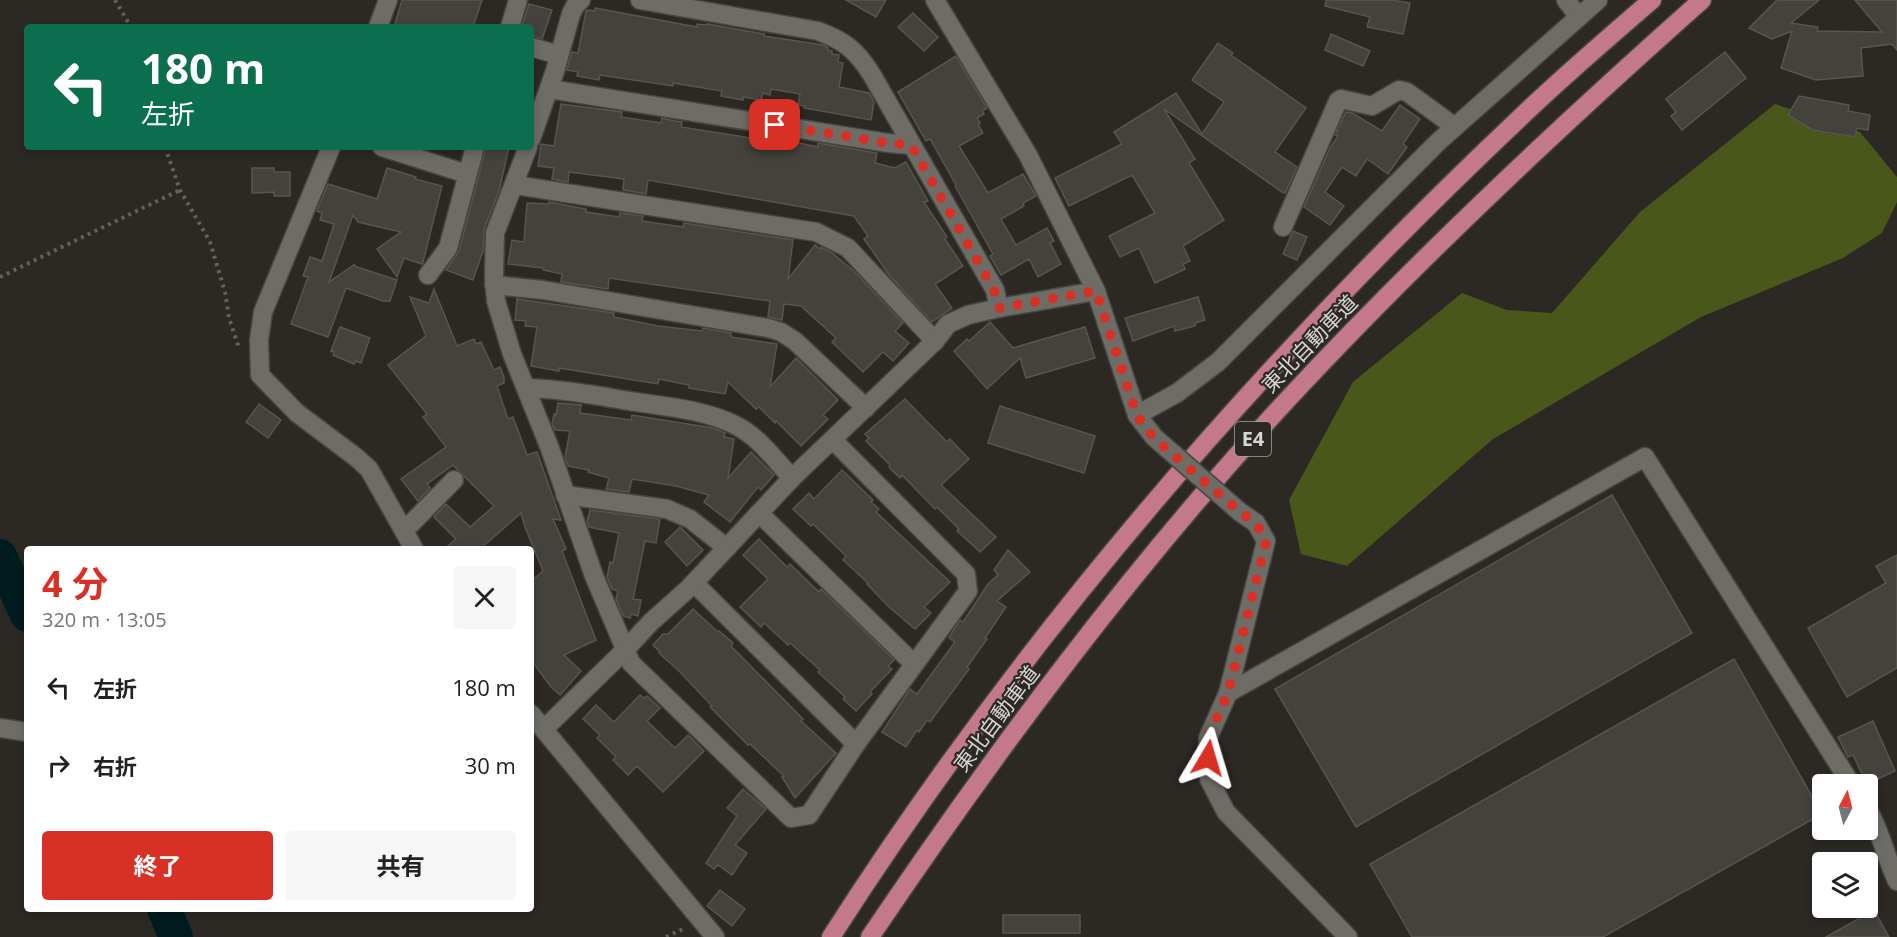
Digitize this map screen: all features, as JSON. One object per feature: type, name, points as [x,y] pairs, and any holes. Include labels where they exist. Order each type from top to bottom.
[{"type":"highway","name":"東北自動車道","points":[[831,937],[967,737],[1121,541],[1194,456],[1323,314],[1400,234],[1526,112],[1652,0]]},
{"type":"highway","name":"東北自動車道","points":[[870,937],[994,759],[1057,676],[1144,565],[1288,399],[1427,255],[1552,135],[1702,0]]},
{"type":"street","points":[[379,24],[388,0]]},
{"type":"street","points":[[511,24],[518,0]]},
{"type":"street","points":[[534,131],[571,14],[581,0]]},
{"type":"street","points":[[640,0],[818,31],[835,37],[861,57],[994,290],[999,308]]},
{"type":"street","points":[[935,0],[1028,155],[1096,291],[1137,416],[1154,438],[1256,523],[1266,542],[1228,693],[1208,738],[1209,779],[1226,812],[1348,937]]},
{"type":"street","points":[[1566,0],[1579,17]]},
{"type":"street","points":[[1137,416],[1177,393],[1218,362],[1455,127],[1598,0]]},
{"type":"street","points":[[534,48],[559,55]]},
{"type":"street","points":[[549,89],[911,145]]},
{"type":"street","points":[[1283,227],[1338,101],[1341,99],[1372,106],[1399,90],[1407,92],[1455,127]]},
{"type":"street","points":[[330,150],[263,312],[259,340],[260,375],[297,413],[369,469],[412,546]]},
{"type":"street","points":[[391,150],[467,174]]},
{"type":"street","points":[[428,275],[448,248],[474,150]]},
{"type":"street","points":[[527,150],[495,233],[494,285],[513,354],[549,446],[594,576],[631,663],[791,818],[809,815],[856,744],[968,591],[966,574],[833,440]]},
{"type":"street","points":[[515,185],[816,232],[848,248],[935,341]]},
{"type":"street","points":[[494,285],[543,290],[781,332],[795,341],[866,408]]},
{"type":"street","points":[[543,729],[651,622],[694,583],[792,478],[935,341],[948,324],[968,315],[999,308],[1096,291]]},
{"type":"street","points":[[526,388],[551,389],[693,411],[722,420],[736,425],[758,441],[792,478]]},
{"type":"street","points":[[1228,693],[1645,457],[1845,774]]},
{"type":"street","points":[[404,531],[454,480]]},
{"type":"street","points":[[565,495],[667,509],[690,519],[727,548]]},
{"type":"street","points":[[759,513],[914,664]]},
{"type":"street","points":[[694,583],[856,744]]},
{"type":"street","points":[[534,718],[716,937]]},
{"type":"street","points":[[0,728],[24,732]]},
{"type":"street","points":[[1878,831],[1897,881]]},
{"type":"path","points":[[115,0],[129,24]]},
{"type":"path","points":[[166,150],[180,190],[210,242],[225,292],[229,318],[240,349],[260,375]]},
{"type":"path","points":[[0,277],[180,190]]},
{"type":"green space","points":[[1775,104],[1860,132],[1897,177],[1897,202],[1882,233],[1843,258],[1701,317],[1493,439],[1347,566],[1301,554],[1289,500],[1353,382],[1462,293],[1507,310],[1552,313],[1640,212]]},
{"type":"building","points":[[402,0],[482,0],[474,24],[395,24]]},
{"type":"building","points":[[846,0],[886,0],[876,17]]},
{"type":"building","points":[[1326,0],[1392,0],[1410,3],[1403,34],[1367,27],[1370,17],[1325,6]]},
{"type":"building","points":[[1777,0],[1819,0],[1791,23],[1818,27],[1817,31],[1882,32],[1855,0],[1897,0],[1897,50],[1892,44],[1861,48],[1863,76],[1816,80],[1781,68],[1792,31],[1772,39],[1749,28]]},
{"type":"building","points":[[529,4],[552,10],[542,39],[534,37],[534,24],[523,24]]},
{"type":"building","points":[[595,8],[697,27],[697,24],[707,24],[823,45],[832,51],[832,54],[839,55],[838,62],[843,63],[839,87],[869,93],[874,102],[871,120],[804,108],[805,106],[798,105],[800,94],[771,89],[770,95],[763,93],[761,100],[743,97],[743,100],[721,96],[722,91],[673,83],[673,86],[600,75],[599,80],[577,76],[578,72],[567,69],[572,52],[578,53],[586,11],[595,11]]},
{"type":"building","points":[[913,13],[938,37],[924,51],[898,27]]},
{"type":"building","points":[[1331,34],[1370,51],[1363,66],[1325,50]]},
{"type":"building","points":[[1218,43],[1233,53],[1231,55],[1306,108],[1275,152],[1297,167],[1285,193],[1282,192],[1164,109],[1195,159],[1189,163],[1224,220],[1183,246],[1190,261],[1183,264],[1185,269],[1155,283],[1139,248],[1120,257],[1109,236],[1155,213],[1132,175],[1069,206],[1055,178],[1122,144],[1114,132],[1176,93],[1202,134],[1224,102],[1192,80]]},
{"type":"building","points":[[1725,52],[1746,78],[1682,130],[1671,116],[1676,112],[1666,99]]},
{"type":"building","points":[[956,56],[987,108],[982,111],[984,114],[977,118],[983,133],[959,146],[988,193],[1023,174],[1036,196],[1001,219],[1016,245],[1047,228],[1054,241],[1050,243],[1061,264],[1038,277],[1029,259],[1001,275],[990,256],[993,254],[956,185],[930,139],[926,141],[898,92]]},
{"type":"building","points":[[1799,96],[1849,105],[1848,111],[1870,115],[1868,130],[1857,128],[1855,137],[1813,130],[1788,115]]},
{"type":"building","points":[[561,104],[622,112],[621,117],[661,123],[662,118],[682,122],[681,127],[768,141],[769,135],[818,147],[818,143],[877,153],[875,163],[895,168],[906,162],[928,201],[924,202],[963,266],[935,284],[952,308],[932,322],[889,275],[864,239],[868,236],[854,216],[648,180],[646,194],[623,190],[624,179],[569,172],[568,182],[552,179],[554,168],[538,166],[541,144],[554,146]]},
{"type":"building","points":[[1400,105],[1420,119],[1403,144],[1407,147],[1388,174],[1367,159],[1356,176],[1342,167],[1325,192],[1344,206],[1330,225],[1304,207],[1330,148],[1338,136],[1335,135],[1346,112],[1352,113],[1382,131]]},
{"type":"building","points":[[485,150],[508,150],[499,191],[484,229],[483,251],[473,280],[446,270],[459,251]]},
{"type":"building","points":[[252,168],[274,168],[274,172],[290,172],[290,196],[274,196],[274,192],[252,193]]},
{"type":"building","points":[[387,168],[442,186],[422,264],[404,258],[397,277],[377,249],[401,232],[358,222],[353,215],[329,282],[355,264],[354,266],[397,280],[390,301],[383,301],[346,288],[328,337],[291,324],[308,277],[303,276],[310,257],[322,261],[334,224],[320,220],[322,213],[317,211],[328,184],[377,199]]},
{"type":"building","points":[[549,202],[586,209],[586,212],[619,217],[620,213],[643,216],[642,221],[683,227],[684,223],[793,240],[788,279],[815,245],[820,249],[821,247],[854,271],[903,323],[895,331],[909,343],[893,361],[883,352],[863,372],[832,342],[836,338],[801,306],[784,304],[782,320],[768,317],[770,301],[609,278],[608,289],[561,282],[562,274],[543,270],[543,268],[508,264],[512,240],[524,242],[527,203],[549,204]]},
{"type":"building","points":[[1293,231],[1307,237],[1297,260],[1283,254]]},
{"type":"building","points":[[434,289],[457,346],[474,339],[476,344],[481,342],[494,370],[500,367],[504,383],[497,386],[508,419],[513,417],[527,455],[537,452],[561,520],[553,519],[566,549],[562,551],[596,640],[564,655],[581,671],[560,695],[534,664],[534,578],[543,571],[521,513],[483,546],[448,546],[456,539],[434,517],[446,504],[470,527],[494,506],[453,465],[427,484],[430,488],[418,501],[401,479],[446,447],[423,417],[427,414],[388,365],[426,336],[410,297],[429,303]]},
{"type":"building","points":[[1198,297],[1205,320],[1195,323],[1195,326],[1175,331],[1174,326],[1133,341],[1125,318]]},
{"type":"building","points":[[517,299],[614,313],[614,317],[658,326],[702,331],[703,328],[731,333],[731,337],[777,344],[770,387],[796,358],[838,400],[823,415],[828,419],[801,446],[776,421],[775,423],[759,407],[756,409],[728,382],[725,394],[689,388],[689,385],[659,379],[658,384],[559,368],[559,371],[531,366],[537,327],[525,326],[526,321],[515,320]]},
{"type":"building","points":[[990,322],[1013,348],[1085,327],[1095,358],[1026,378],[1020,358],[987,389],[954,351]]},
{"type":"building","points":[[340,327],[370,338],[361,363],[356,361],[354,364],[333,355],[334,352],[331,351]]},
{"type":"building","points":[[905,399],[947,442],[950,439],[969,459],[941,485],[996,537],[980,552],[957,531],[959,529],[937,507],[935,509],[902,475],[900,478],[866,441],[869,438],[865,434]]},
{"type":"building","points":[[558,403],[581,405],[580,413],[631,420],[632,415],[713,428],[725,433],[724,437],[734,439],[728,478],[751,452],[774,475],[761,490],[758,487],[730,522],[704,502],[709,495],[676,486],[632,479],[629,492],[606,489],[609,478],[588,472],[589,470],[568,466],[565,457],[570,431],[555,430],[552,424]]},
{"type":"building","points":[[259,404],[281,420],[268,438],[246,422]]},
{"type":"building","points":[[1000,406],[1095,436],[1084,473],[988,443]]},
{"type":"building","points":[[842,470],[873,500],[871,502],[879,509],[876,512],[950,582],[924,607],[931,613],[915,629],[889,607],[843,560],[846,556],[813,524],[811,526],[793,509],[809,493],[814,499]]},
{"type":"building","points":[[1612,495],[1692,633],[1356,827],[1275,689]]},
{"type":"building","points":[[590,510],[660,519],[656,543],[645,541],[633,599],[641,600],[638,616],[631,614],[630,618],[623,616],[616,599],[618,591],[612,589],[607,577],[610,562],[613,563],[619,533],[589,527],[587,522]]},
{"type":"building","points":[[680,527],[703,550],[687,566],[665,542]]},
{"type":"building","points":[[759,539],[787,567],[790,564],[819,592],[821,589],[894,660],[888,666],[892,669],[856,711],[843,699],[845,697],[818,672],[820,670],[790,643],[788,645],[764,623],[761,627],[740,607],[768,579],[743,555]]},
{"type":"building","points":[[1008,550],[1030,572],[997,601],[1006,607],[967,667],[969,669],[930,722],[927,720],[919,732],[917,730],[906,747],[882,732],[910,689],[917,694],[955,642],[949,638],[953,631],[960,620],[963,622],[988,584],[998,575],[994,570]]},
{"type":"building","points":[[1897,555],[1897,668],[1847,697],[1808,628],[1886,583],[1876,566]]},
{"type":"building","points":[[693,609],[733,643],[731,646],[803,719],[801,721],[836,753],[795,798],[782,777],[784,776],[750,744],[748,745],[710,707],[712,706],[653,645],[663,634],[668,634]]},
{"type":"building","points":[[1734,659],[1812,796],[1812,820],[1603,937],[1412,937],[1370,864]]},
{"type":"building","points":[[640,695],[644,698],[647,696],[660,708],[647,721],[675,748],[688,735],[704,751],[663,792],[637,766],[628,775],[613,760],[616,757],[597,738],[600,735],[583,719],[596,705],[614,722]]},
{"type":"building","points":[[1873,721],[1895,771],[1878,779],[1878,774],[1862,774],[1853,755],[1848,757],[1838,737]]},
{"type":"building","points":[[743,789],[766,809],[735,845],[747,853],[732,875],[718,865],[714,869],[706,863],[737,816],[727,808]]},
{"type":"building","points":[[720,890],[745,909],[732,926],[707,906]]},
{"type":"building","points":[[1003,915],[1080,915],[1080,933],[1003,933]]},
{"type":"building","points":[[1878,917],[1889,937],[1826,937],[1860,918]]},
{"type":"waterway","points":[[0,556],[24,608]]},
{"type":"waterway","points":[[165,912],[176,937]]},
{"type":"route","points":[[775,125],[911,145],[994,290],[999,308],[1096,291],[1137,416],[1154,438],[1256,523],[1266,542],[1228,693],[1208,738],[1208,758]]}]
